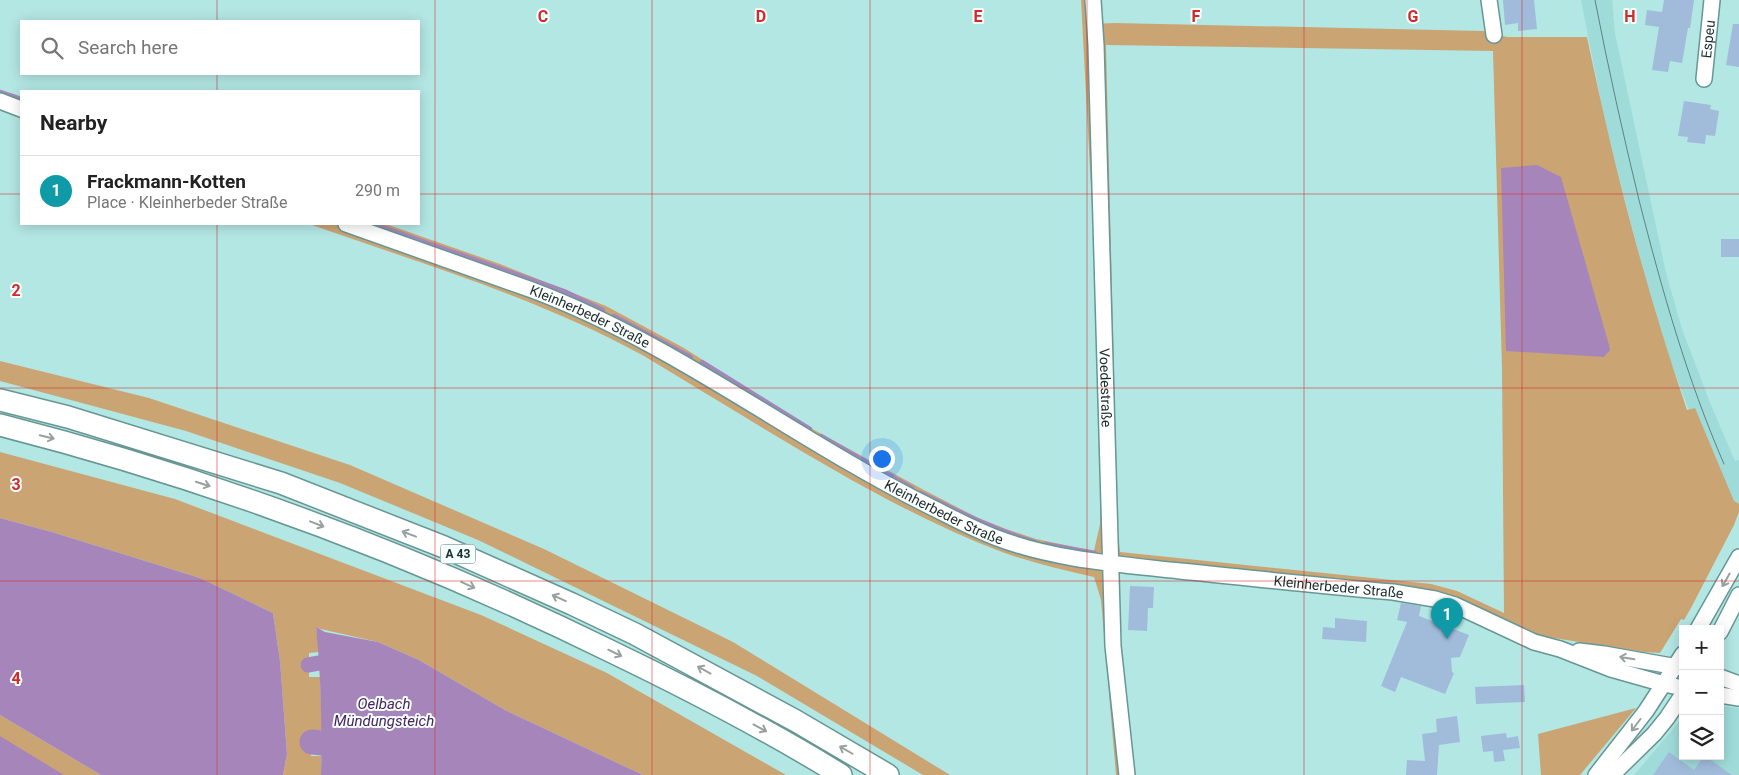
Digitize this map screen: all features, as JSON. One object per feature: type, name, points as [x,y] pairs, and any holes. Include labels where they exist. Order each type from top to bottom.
[{"type":"highway","name":"A 43","points":[[0,400],[68,417],[281,483],[444,547],[635,634],[796,721],[888,775]]},
{"type":"highway","name":"A 43","points":[[0,425],[132,461],[272,507],[450,577],[554,623],[673,682],[789,744],[840,775]]},
{"type":"street","name":"Voedestraße","points":[[1092,0],[1096,54],[1109,563],[1113,646],[1127,775]]},
{"type":"street","points":[[1489,0],[1494,35]]},
{"type":"street","name":"Espeu","points":[[1704,79],[1712,0]]},
{"type":"street","points":[[0,101],[20,109]]},
{"type":"street","name":"Kleinherbeder Straße","points":[[349,225],[532,290],[598,318],[684,363],[876,479],[997,538],[1038,551],[1109,563],[1435,598],[1454,605],[1517,636],[1611,669],[1679,687]]},
{"type":"street","points":[[1700,625],[1739,556]]},
{"type":"street","points":[[1724,625],[1739,595]]},
{"type":"street","name":"Kleinherbeder Straße","points":[[1560,650],[1679,663]]},
{"type":"street","points":[[1596,775],[1646,712],[1679,664]]},
{"type":"street","points":[[1724,678],[1739,684]]},
{"type":"street","points":[[1724,695],[1739,698]]},
{"type":"street","points":[[1612,775],[1654,734],[1679,700]]},
{"type":"shaded area","points":[[1081,0],[1087,0],[1090,24],[1483,31],[1507,37],[1587,37],[1619,178],[1657,318],[1687,410],[1695,408],[1734,501],[1739,504],[1739,512],[1734,525],[1684,620],[1681,619],[1660,653],[1644,652],[1534,635],[1495,619],[1489,630],[1472,620],[1417,601],[1114,572],[1118,637],[1134,775],[1116,775],[1101,600],[1094,577],[1013,556],[928,520],[819,462],[644,356],[604,335],[522,299],[312,225],[389,225],[500,264],[606,306],[684,348],[796,420],[922,489],[978,518],[1036,539],[1094,551],[1100,524],[1095,263]],"holes":[[[1106,45],[1493,51],[1502,369],[1504,613],[1457,591],[1431,584],[1120,552],[1118,535]]]},
{"type":"shaded area","points":[[1581,0],[1612,0],[1615,33],[1666,273],[1682,329],[1711,405],[1735,461],[1739,460],[1739,512],[1690,413],[1652,305],[1606,127]]},
{"type":"shaded area","points":[[0,361],[149,398],[350,465],[544,549],[733,642],[950,775],[923,775],[757,676],[478,540],[340,483],[186,431],[0,381]]},
{"type":"shaded area","points":[[0,452],[175,499],[481,615],[607,673],[786,775],[643,775],[505,710],[419,660],[378,642],[316,628],[319,652],[309,653],[309,677],[320,677],[322,730],[312,730],[311,756],[321,756],[321,775],[283,775],[287,754],[280,661],[273,613],[200,578],[52,532],[0,518]]},
{"type":"shaded area","points":[[1724,706],[1739,708],[1739,775],[1634,775],[1679,722],[1679,760],[1724,760]]},
{"type":"shaded area","points":[[1636,708],[1580,775],[1541,775],[1538,734]]},
{"type":"shaded area","points":[[0,715],[101,775],[62,775],[0,737]]},
{"type":"water","points":[[1537,165],[1561,177],[1609,345],[1610,350],[1604,357],[1506,351],[1501,168]]},
{"type":"water","points":[[0,518],[52,532],[200,578],[273,613],[280,661],[287,754],[283,775],[101,775],[0,715]]},
{"type":"water","name":"Oelbach Mündungsteich","points":[[316,627],[325,632],[378,642],[419,660],[505,710],[643,775],[321,775],[321,701]]},
{"type":"water","points":[[0,736],[64,775],[0,775]]},
{"type":"building","points":[[1503,0],[1534,0],[1537,29],[1518,31],[1518,23],[1505,25]]},
{"type":"building","points":[[1664,0],[1694,0],[1682,63],[1670,61],[1668,72],[1652,70],[1659,27],[1645,25],[1647,10],[1662,12]]},
{"type":"building","points":[[1733,24],[1739,24],[1739,67],[1726,65]]},
{"type":"building","points":[[1684,101],[1711,105],[1710,109],[1719,111],[1715,136],[1706,135],[1705,144],[1687,142],[1688,137],[1678,136]]},
{"type":"building","points":[[1721,239],[1739,239],[1739,257],[1721,257]]},
{"type":"building","points":[[1130,586],[1154,587],[1153,608],[1148,608],[1147,631],[1128,630]]},
{"type":"building","points":[[1401,603],[1421,606],[1419,616],[1469,635],[1460,657],[1451,658],[1452,672],[1454,673],[1445,694],[1401,677],[1395,692],[1381,686],[1407,622],[1397,620]]},
{"type":"building","points":[[1335,618],[1367,621],[1366,642],[1322,639],[1323,627],[1335,628]]},
{"type":"building","points":[[1524,685],[1525,702],[1476,704],[1475,687]]},
{"type":"building","points":[[1457,716],[1460,742],[1439,745],[1437,775],[1406,775],[1407,760],[1425,761],[1422,734],[1437,732],[1436,719]]},
{"type":"building","points":[[1506,733],[1507,738],[1518,736],[1520,748],[1503,750],[1505,761],[1494,762],[1493,751],[1483,752],[1481,736]]},
{"type":"building","points":[[1669,752],[1694,770],[1701,760],[1711,760],[1732,775],[1653,775]]},
{"type":"waterway","points":[[0,92],[20,99]]},
{"type":"waterway","points":[[377,225],[564,291],[603,310]]},
{"type":"waterway","points":[[614,316],[691,357]]},
{"type":"waterway","points":[[702,362],[810,429]]},
{"type":"waterway","points":[[821,436],[912,488]]},
{"type":"waterway","points":[[921,493],[991,526],[1035,542]]},
{"type":"waterway","points":[[1045,544],[1095,553]]},
{"type":"waterway","points":[[308,665],[319,663]]},
{"type":"waterway","points":[[312,742],[322,743]]},
{"type":"tram line","points":[[1595,0],[1627,150],[1657,267],[1676,334],[1698,400],[1724,464]]},
{"type":"place","name":"Frackmann-Kotten","points":[[1447,639]]}]
